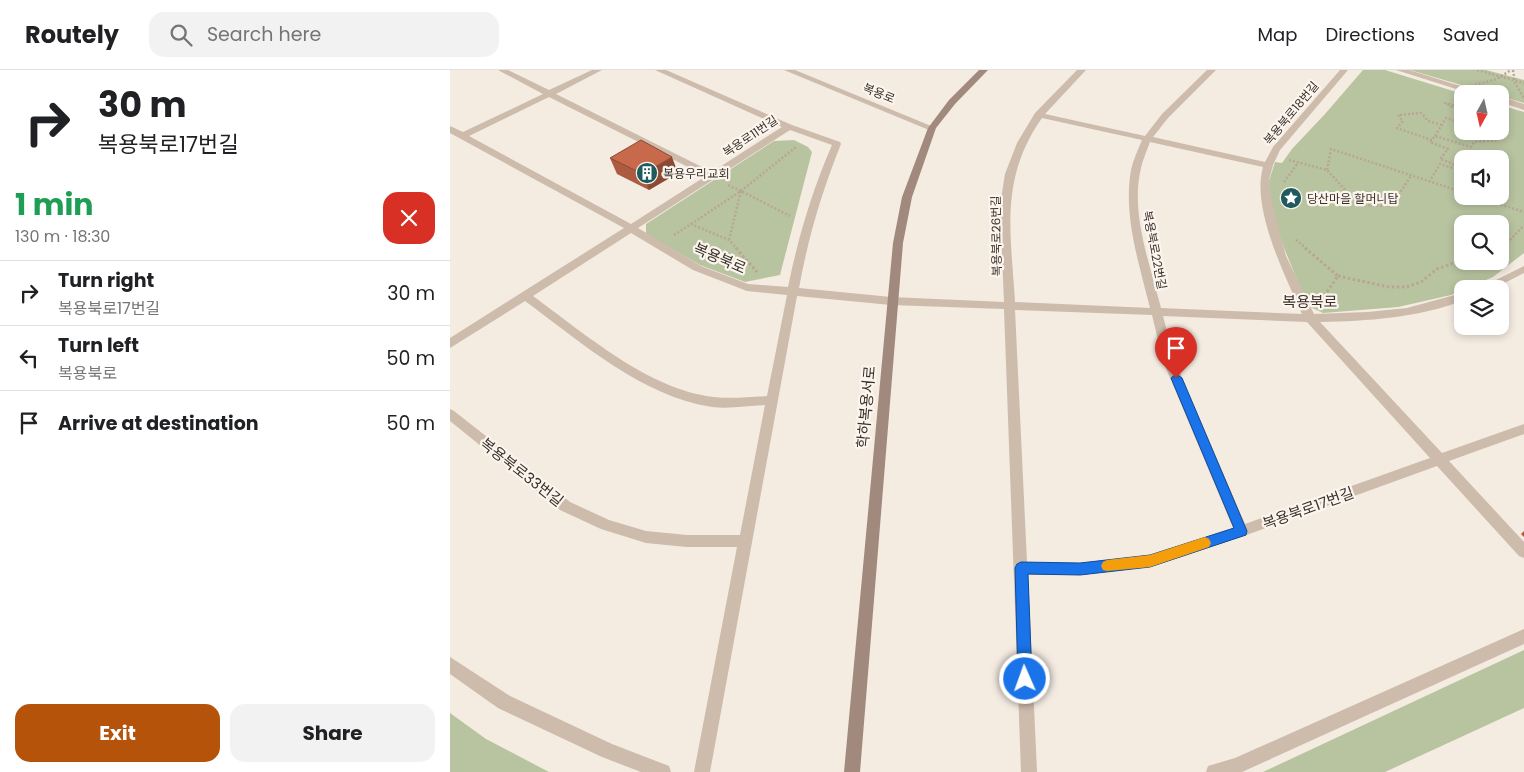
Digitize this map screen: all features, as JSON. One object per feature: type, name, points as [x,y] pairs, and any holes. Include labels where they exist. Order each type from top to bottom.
[{"type":"street","name":"복용로11번길","points":[[502,70],[713,176],[789,127]]},
{"type":"street","points":[[462,136],[598,70]]},
{"type":"street","name":"복용로11번길","points":[[659,70],[789,127]]},
{"type":"street","name":"복용로","points":[[788,70],[932,128]]},
{"type":"street","name":"학하복용서로","points":[[852,772],[891,301],[898,243],[907,197],[932,128],[952,102],[984,70]]},
{"type":"street","name":"복용북로26번길","points":[[1010,307],[1005,205],[1010,174],[1024,137],[1038,115],[1050,100],[1082,70]]},
{"type":"street","name":"복용북로22번길","points":[[1156,313],[1137,234],[1133,198],[1136,168],[1147,139],[1164,116],[1212,70]]},
{"type":"street","name":"복용북로18번길","points":[[1310,318],[1281,256],[1268,207],[1264,180],[1268,165],[1276,149],[1344,70]]},
{"type":"street","points":[[1400,70],[1454,86]]},
{"type":"street","points":[[1509,102],[1524,107]]},
{"type":"street","points":[[1038,115],[1268,165]]},
{"type":"street","points":[[702,772],[800,253],[818,192],[836,144],[789,127]]},
{"type":"street","name":"복용북로","points":[[450,129],[631,228],[697,268],[748,287],[891,301],[1310,318],[1374,316],[1419,309],[1454,299]]},
{"type":"street","points":[[450,344],[713,176]]},
{"type":"street","points":[[1501,280],[1524,269]]},
{"type":"street","points":[[525,296],[633,372],[659,385],[711,402],[773,400]]},
{"type":"street","points":[[1010,307],[1029,772]]},
{"type":"street","points":[[1156,313],[1169,361],[1241,531]]},
{"type":"street","points":[[1310,318],[1524,552]]},
{"type":"street","name":"복용북로33번길","points":[[450,414],[565,506],[606,525],[646,537],[687,541],[746,541]]},
{"type":"street","name":"복용북로17번길","points":[[1021,568],[1080,569],[1150,561],[1440,461],[1524,429]]},
{"type":"street","points":[[1214,772],[1236,766],[1524,636]]},
{"type":"street","points":[[450,665],[504,702],[608,751],[663,772]]},
{"type":"path","points":[[1477,70],[1524,83]]},
{"type":"path","points":[[1474,85],[1497,79],[1512,70],[1515,83],[1524,98]]},
{"type":"path","points":[[1454,105],[1445,103],[1454,108]]},
{"type":"path","points":[[1432,140],[1397,128],[1403,121],[1398,115],[1421,113],[1428,121],[1442,125]]},
{"type":"path","points":[[1432,140],[1446,118],[1454,121]]},
{"type":"path","points":[[1435,136],[1471,147],[1474,142],[1496,140]]},
{"type":"path","points":[[1432,140],[1430,142],[1448,149],[1440,159],[1454,164]]},
{"type":"path","points":[[668,238],[741,191],[800,143]]},
{"type":"path","points":[[1327,170],[1331,149],[1454,190]]},
{"type":"path","points":[[1283,183],[1298,163],[1327,170],[1359,204],[1391,206],[1411,176]]},
{"type":"path","points":[[1429,182],[1440,164],[1454,168]]},
{"type":"path","points":[[724,183],[790,216]]},
{"type":"path","points":[[729,240],[741,191]]},
{"type":"path","points":[[1502,205],[1524,212]]},
{"type":"path","points":[[691,224],[729,240],[759,275]]},
{"type":"path","points":[[1509,241],[1524,225]]},
{"type":"path","points":[[1292,232],[1296,240],[1338,276],[1389,288],[1406,287],[1421,282],[1437,269],[1454,263]]},
{"type":"path","points":[[1322,300],[1338,276]]},
{"type":"green space","points":[[1363,70],[1385,70],[1454,91],[1454,140],[1509,140],[1509,108],[1524,112],[1524,253],[1509,265],[1509,215],[1454,215],[1454,270],[1502,270],[1486,280],[1454,280],[1454,294],[1451,295],[1398,307],[1323,313],[1308,306],[1284,248],[1272,211],[1269,181],[1275,162],[1282,163],[1292,149]]},
{"type":"green space","points":[[1410,70],[1486,70],[1524,80],[1524,103],[1509,99],[1509,85],[1461,85]]},
{"type":"green space","points":[[794,140],[808,147],[812,152],[780,275],[745,282],[700,265],[646,234],[646,224],[774,141]]},
{"type":"green space","points":[[1524,650],[1524,708],[1385,772],[1263,772]]},
{"type":"green space","points":[[450,713],[486,739],[549,772],[450,772]]},
{"type":"building","points":[[641,140],[672,157],[643,174],[610,158]]},
{"type":"slow traffic","points":[[1107,566],[1150,561],[1205,543]]},
{"type":"place","name":"복용우리교회","points":[[647,173]]},
{"type":"place","name":"당산마을 할머니탑","points":[[1291,198]]},
{"type":"route","points":[[1025,679],[1021,568],[1080,569],[1150,561],[1241,531],[1176,378]]}]
